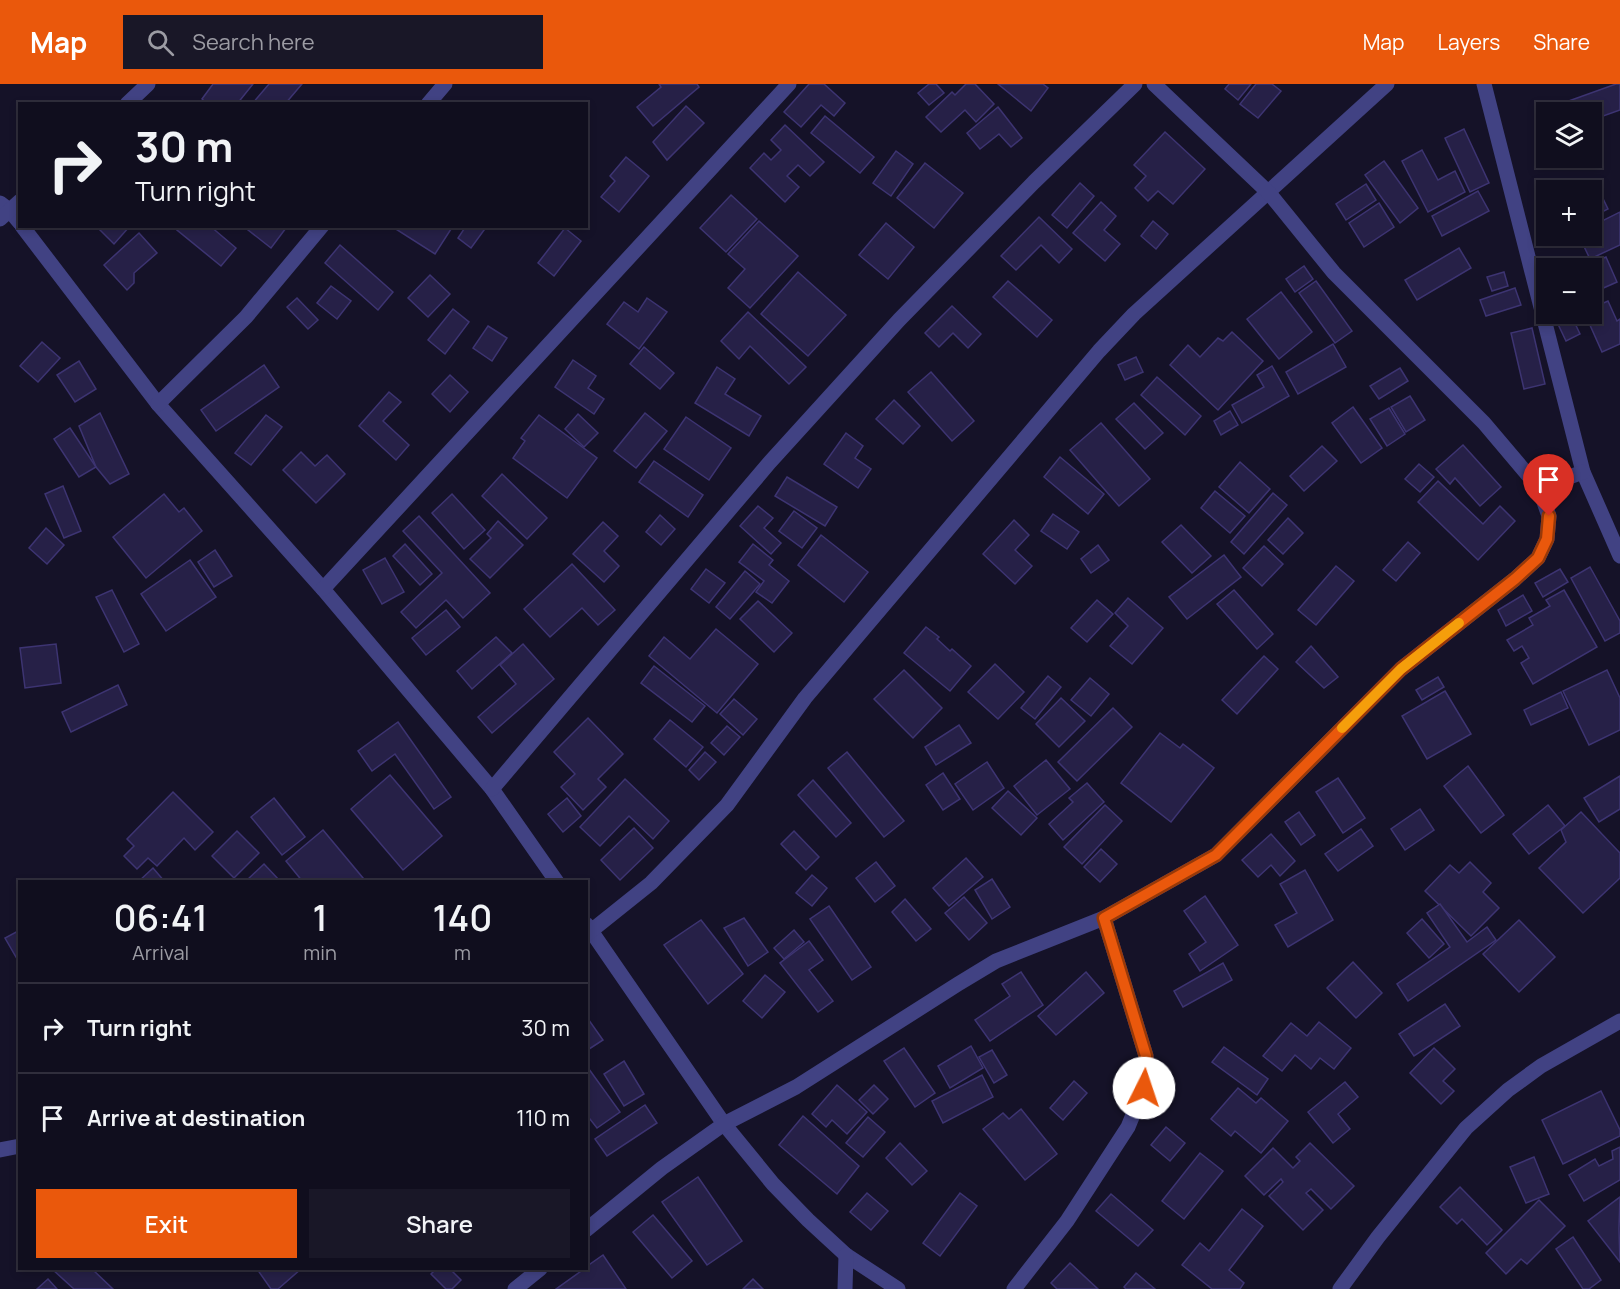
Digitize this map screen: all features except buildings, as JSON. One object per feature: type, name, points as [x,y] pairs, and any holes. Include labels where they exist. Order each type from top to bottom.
[{"type":"street","points":[[129,102],[148,84]]},
{"type":"street","points":[[430,102],[445,84]]},
{"type":"street","points":[[322,590],[789,84]]},
{"type":"street","points":[[492,789],[770,462],[899,320],[1034,182],[1135,84]]},
{"type":"street","points":[[588,1228],[662,1168],[724,1124],[796,1087],[996,961],[1104,918],[1216,855],[1401,669],[1515,579],[1538,558],[1547,539],[1549,516],[1539,488],[1484,423],[1334,273],[1269,193],[1154,84]]},
{"type":"street","points":[[898,1289],[846,1255],[772,1184],[724,1124],[588,931],[651,883],[727,805],[805,698],[1099,351],[1134,314],[1388,84]]},
{"type":"street","points":[[1484,84],[1583,472],[1619,550]]},
{"type":"street","points":[[7,208],[18,221]]},
{"type":"street","points":[[24,228],[158,404],[322,590],[492,789],[556,880]]},
{"type":"street","points":[[158,404],[246,317],[320,228]]},
{"type":"street","points":[[1539,488],[1583,472]]},
{"type":"street","points":[[1014,1289],[1067,1221],[1128,1127],[1144,1088],[1146,1056],[1104,918]]},
{"type":"street","points":[[1340,1289],[1378,1237],[1466,1128],[1508,1090],[1541,1066],[1620,1021]]},
{"type":"street","points":[[0,1150],[18,1146]]},
{"type":"street","points":[[845,1289],[846,1255]]},
{"type":"street","points":[[516,1289],[539,1270]]},
{"type":"slow traffic","points":[[1342,728],[1401,669],[1459,623]]},
{"type":"route","points":[[1144,1088],[1146,1056],[1104,918],[1216,855],[1401,669],[1515,579],[1538,558],[1547,539],[1549,516]]}]
